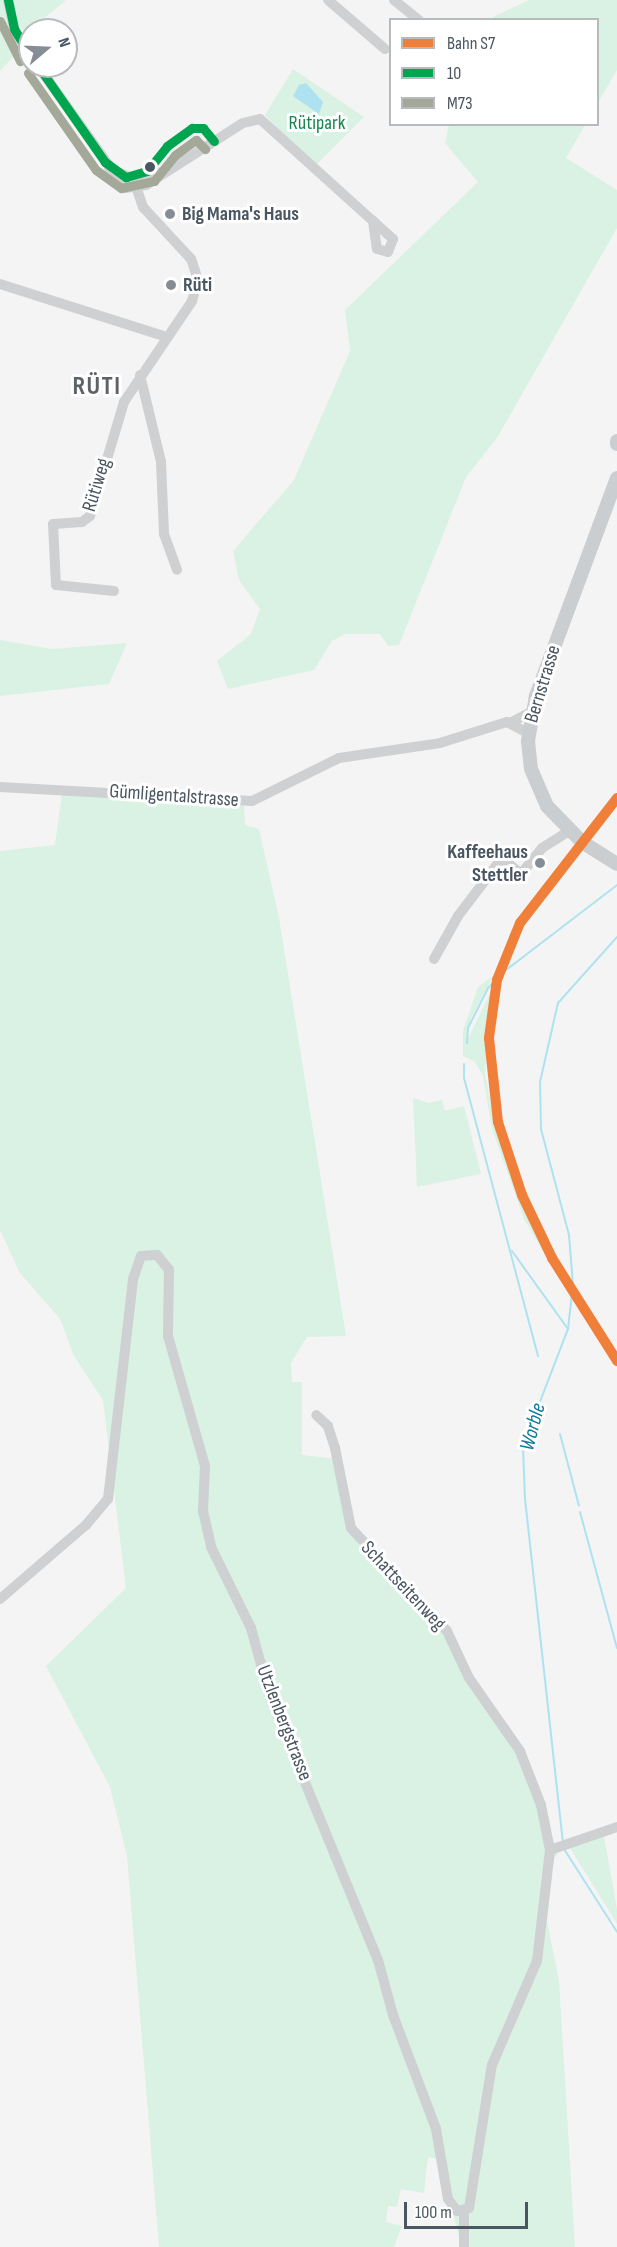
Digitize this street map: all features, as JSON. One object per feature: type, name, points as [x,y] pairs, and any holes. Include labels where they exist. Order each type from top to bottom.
[{"type":"main road","name":"Bernstrasse","points":[[617,478],[531,712],[528,733],[537,787],[569,831],[617,864]]},
{"type":"street","points":[[8,0],[14,29],[18,36]]},
{"type":"street","points":[[327,0],[385,49]]},
{"type":"street","points":[[394,0],[416,18]]},
{"type":"street","name":"Rütiweg","points":[[46,78],[120,185],[134,183],[146,212],[191,260],[198,276],[194,297],[140,375],[114,426],[90,516],[82,522],[53,524],[56,585],[114,591]]},
{"type":"street","points":[[134,183],[164,172],[243,123],[260,119],[373,221]]},
{"type":"street","points":[[0,284],[167,337]]},
{"type":"street","points":[[140,375],[161,462],[164,534],[177,570]]},
{"type":"street","name":"Gümligentalstrasse","points":[[0,787],[252,801],[329,761],[440,743],[512,722],[531,712]]},
{"type":"street","points":[[512,722],[528,733]]},
{"type":"street","points":[[434,959],[472,895],[502,858],[521,874],[542,848],[569,831]]},
{"type":"street","name":"Utzlenbergstrasse","points":[[0,1599],[71,1539],[108,1499],[133,1279],[141,1256],[157,1255],[169,1270],[168,1336],[205,1466],[204,1511],[211,1547],[251,1628],[270,1697],[374,1950],[436,2129],[448,2199],[457,2211],[464,2211]]},
{"type":"street","name":"Schattseitenweg","points":[[315,1415],[327,1426],[335,1448],[343,1504],[351,1528],[447,1631],[469,1678],[520,1751],[554,1849]]},
{"type":"street","points":[[464,2247],[464,2211],[475,2192],[479,2133],[492,2065],[537,1961],[554,1849],[617,1827]]},
{"type":"green space","points":[[0,0],[66,0],[44,18],[18,18],[18,23],[9,9],[18,33],[18,51],[0,71]]},
{"type":"green space","points":[[529,0],[617,0],[617,70],[599,101],[599,18],[491,18]]},
{"type":"green space","name":"Rütipark","points":[[293,69],[364,117],[314,167],[265,115]]},
{"type":"green space","points":[[449,126],[584,126],[566,158],[617,190],[617,228],[497,438],[466,477],[399,645],[388,646],[380,634],[345,634],[332,641],[314,670],[228,689],[217,661],[251,634],[260,609],[239,580],[233,551],[294,480],[350,351],[345,310],[478,182],[445,143]]},
{"type":"green space","points":[[0,640],[52,649],[127,643],[109,684],[0,696]]},
{"type":"green space","points":[[62,794],[244,806],[245,825],[259,829],[279,918],[346,1336],[307,1337],[291,1363],[292,1382],[302,1382],[302,1455],[338,1459],[345,1514],[452,1642],[520,1751],[549,1842],[558,1854],[553,1859],[547,1921],[559,1981],[575,2247],[462,2247],[438,2159],[428,2157],[424,2193],[401,2189],[397,2207],[388,2206],[386,2222],[402,2226],[394,2247],[159,2247],[127,1856],[110,1787],[46,1666],[126,1588],[103,1400],[74,1356],[60,1319],[20,1273],[0,1230],[0,851],[55,845]]},
{"type":"green space","points":[[493,976],[471,1018],[466,1043],[490,993],[485,1074],[496,1131],[527,1217],[570,1296],[524,1219],[492,1129],[483,1076],[475,1062],[463,1056],[463,1031],[478,987]]},
{"type":"green space","points":[[413,1098],[429,1103],[442,1100],[445,1111],[464,1106],[481,1174],[417,1187]]},
{"type":"green space","points":[[604,1836],[617,1909],[617,1924],[570,1848]]},
{"type":"water","points":[[306,83],[323,102],[319,114],[293,96],[299,85]]},
{"type":"waterway","points":[[467,1043],[468,1028],[488,988],[502,973],[617,885]]},
{"type":"waterway","name":"Worble","points":[[563,1843],[525,1499],[523,1446],[568,1329],[573,1285],[569,1235],[541,1129],[540,1082],[558,1003],[617,937]]},
{"type":"waterway","points":[[464,1064],[464,1078],[538,1356]]},
{"type":"waterway","points":[[512,1251],[568,1329]]},
{"type":"waterway","points":[[560,1434],[579,1506]]},
{"type":"waterway","points":[[580,1512],[617,1648]]},
{"type":"waterway","name":"Worble","points":[[564,1849],[617,1932]]},
{"type":"rail line","name":"S7","points":[[617,798],[520,923],[497,980],[489,1038],[498,1122],[522,1195],[552,1258],[617,1361]]},
{"type":"transit line","name":"10","points":[[8,0],[14,29],[18,36]]},
{"type":"transit line","name":"M73","points":[[0,21],[18,57]]},
{"type":"transit line","name":"M73","points":[[32,78],[96,170],[121,188],[154,181],[175,155],[196,140],[205,149]]},
{"type":"transit line","name":"10","points":[[46,78],[105,162],[126,177],[147,171],[167,146],[192,128],[203,128],[214,141]]},
{"type":"place","name":"Big Mama's Haus","points":[[170,214]]},
{"type":"place","name":"Rüti","points":[[171,285]]},
{"type":"place","name":"Kaffeehaus Stettler","points":[[540,863]]},
{"type":"district","name":"RÜTI","points":[[97,387]]}]
